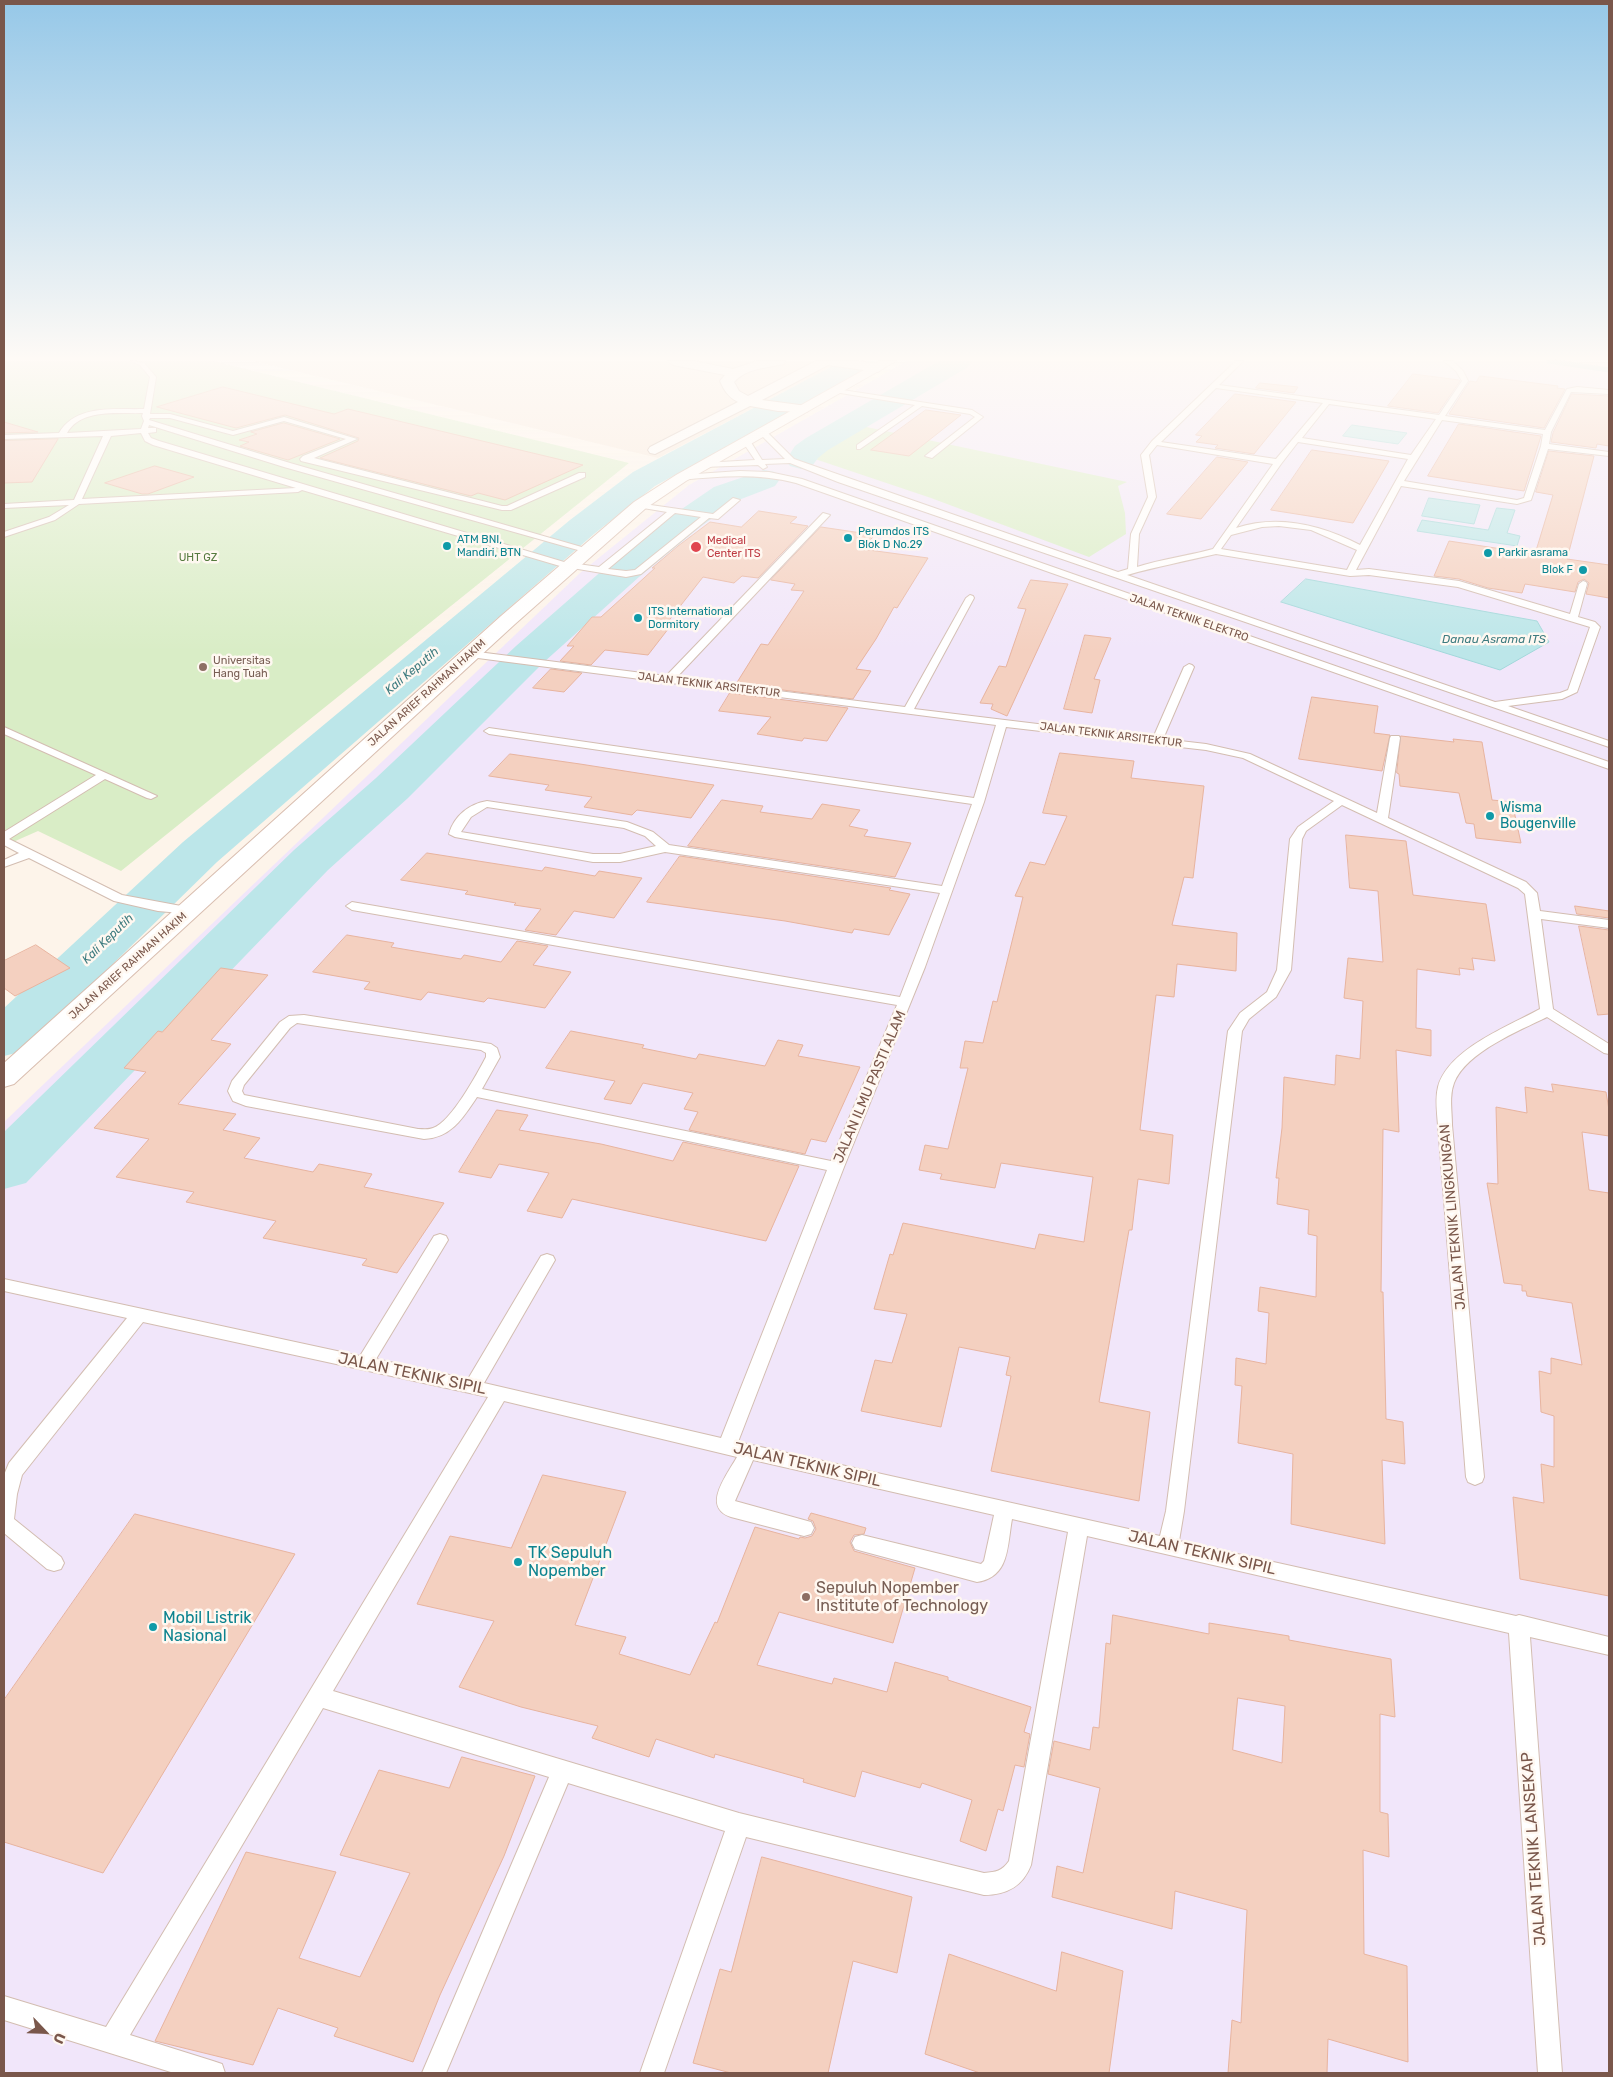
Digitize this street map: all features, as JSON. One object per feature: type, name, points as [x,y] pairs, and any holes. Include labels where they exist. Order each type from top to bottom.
[{"type":"main road","name":"JALAN ARIEF RAHMAN HAKIM","points":[[4,1078],[567,564],[658,491],[715,458]]},
{"type":"lane","points":[[4,535],[54,518],[69,510],[77,502],[97,458]]},
{"type":"lane","points":[[205,458],[529,554],[567,564],[626,574],[638,572],[705,516]]},
{"type":"lane","points":[[264,458],[585,550]]},
{"type":"lane","points":[[287,465],[306,458],[502,508],[508,508],[582,475]]},
{"type":"lane","points":[[757,458],[758,462],[768,474]]},
{"type":"lane","name":"JALAN TEKNIK ELEKTRO","points":[[786,458],[969,524],[1127,574],[1609,744]]},
{"type":"lane","points":[[1145,458],[1151,482],[1152,497],[1139,522],[1127,574],[1162,562],[1173,562],[1218,547],[1353,570],[1459,584],[1592,624],[1595,627],[1572,692],[1562,696],[1495,705]]},
{"type":"lane","points":[[1252,458],[1278,462]]},
{"type":"lane","points":[[1218,547],[1281,458]]},
{"type":"lane","points":[[1353,570],[1362,549],[1413,458]]},
{"type":"lane","points":[[1399,483],[1517,502],[1527,500],[1541,458]]},
{"type":"lane","name":"JALAN TEKNIK ELEKTRO","points":[[703,465],[791,461]]},
{"type":"lane","name":"JALAN TEKNIK ELEKTRO","points":[[681,478],[722,474],[768,474],[844,497],[1609,766]]},
{"type":"lane","points":[[4,506],[308,489]]},
{"type":"lane","points":[[640,505],[705,516],[717,516],[736,500]]},
{"type":"lane","points":[[601,570],[673,511]]},
{"type":"lane","points":[[668,680],[826,515]]},
{"type":"lane","points":[[1227,534],[1257,524],[1278,523],[1322,530],[1362,549]]},
{"type":"lane","points":[[947,533],[969,524]]},
{"type":"lane","points":[[496,544],[525,532]]},
{"type":"lane","points":[[1573,618],[1583,584]]},
{"type":"lane","points":[[909,709],[970,598]]},
{"type":"lane","name":"JALAN TEKNIK ARSITEKTUR","points":[[470,654],[909,709],[1002,723],[1206,746],[1246,756],[1522,885],[1531,893],[1547,1011]]},
{"type":"lane","points":[[1157,740],[1189,667]]},
{"type":"lane","name":"JALAN ILMU PASTI ALAM","points":[[727,1447],[836,1167],[906,1002],[978,802],[1002,723]]},
{"type":"lane","points":[[4,730],[151,796]]},
{"type":"lane","points":[[489,731],[978,802]]},
{"type":"lane","points":[[1382,820],[1395,738]]},
{"type":"lane","points":[[4,837],[104,775]]},
{"type":"lane","points":[[1168,1546],[1175,1511],[1235,1031],[1239,1020],[1269,997],[1278,986],[1284,970],[1296,839],[1302,829],[1341,801]]},
{"type":"lane","points":[[665,848],[649,834],[627,825],[487,804],[474,808],[456,829],[455,834],[593,858],[620,858],[665,848],[947,890]]},
{"type":"lane","points":[[4,841],[79,880],[127,900],[188,911]]},
{"type":"lane","points":[[4,864],[30,853]]},
{"type":"lane","points":[[352,906],[906,1002]]},
{"type":"lane","points":[[1535,914],[1609,924]]},
{"type":"lane","points":[[1547,1011],[1609,1050]]},
{"type":"lane","name":"JALAN TEKNIK LINGKUNGAN","points":[[1475,1477],[1444,1096],[1447,1082],[1452,1072],[1471,1052],[1547,1011]]},
{"type":"lane","points":[[299,1019],[489,1048],[494,1053],[493,1057],[474,1092],[442,1130],[426,1135],[246,1101],[238,1098],[235,1091],[237,1084],[285,1025],[299,1019]]},
{"type":"lane","points":[[474,1092],[836,1167]]},
{"type":"lane","points":[[364,1364],[440,1240]]},
{"type":"lane","points":[[472,1387],[547,1260]]},
{"type":"lane","name":"JALAN TEKNIK SIPIL","points":[[4,1285],[500,1393],[748,1452],[1609,1646]]},
{"type":"lane","points":[[54,1563],[4,1522],[6,1493],[11,1478],[16,1468],[139,1315]]},
{"type":"lane","points":[[112,2041],[500,1393]]},
{"type":"lane","points":[[748,1452],[727,1494],[725,1504],[731,1509],[804,1528]]},
{"type":"lane","points":[[862,1543],[978,1573],[985,1572],[993,1566],[1005,1509]]},
{"type":"lane","points":[[318,1696],[738,1824],[984,1884],[1002,1883],[1009,1879],[1020,1865],[1079,1526]]},
{"type":"lane","name":"JALAN TEKNIK LANSEKAP","points":[[1518,1624],[1550,2073]]},
{"type":"lane","points":[[434,2073],[563,1770]]},
{"type":"lane","points":[[652,2073],[738,1824]]},
{"type":"lane","points":[[4,2008],[213,2073]]},
{"type":"shaded area","name":"Sepuluh Nopember Institute of Technology","points":[[737,458],[1609,458],[1609,2073],[4,2073],[4,1122],[580,573],[689,485]]},
{"type":"green space","name":"UHT GZ","points":[[4,458],[608,458],[629,463],[121,871],[38,831],[4,846]]},
{"type":"green space","points":[[812,458],[1013,458],[1127,482],[1118,486],[1125,513],[1126,534],[1089,557],[931,498]]},
{"type":"water","points":[[1429,498],[1480,505],[1474,524],[1422,516]]},
{"type":"water","points":[[1497,508],[1515,510],[1507,533],[1520,536],[1517,546],[1417,531],[1422,520],[1488,530]]},
{"type":"water","name":"Danau Asrama ITS","points":[[1306,579],[1537,621],[1549,642],[1500,670],[1281,602]]},
{"type":"building","points":[[4,458],[47,458],[32,482],[4,483]]},
{"type":"building","points":[[320,458],[553,458],[583,465],[505,500],[478,493],[471,496]]},
{"type":"building","points":[[1216,458],[1248,462],[1201,519],[1167,514]]},
{"type":"building","points":[[1307,458],[1367,458],[1389,461],[1353,523],[1271,510]]},
{"type":"building","points":[[1439,458],[1534,458],[1524,491],[1428,476]]},
{"type":"building","points":[[1547,458],[1593,458],[1567,559],[1609,565],[1609,598],[1586,594],[1589,583],[1584,579],[1578,582],[1575,592],[1525,584],[1522,593],[1488,588],[1459,579],[1434,576],[1449,541],[1535,554],[1553,495],[1536,492]]},
{"type":"building","points":[[155,466],[194,477],[148,494],[105,483]]},
{"type":"building","points":[[759,511],[797,517],[790,523],[808,526],[758,578],[742,576],[734,583],[703,577],[667,623],[672,624],[648,655],[605,650],[591,665],[560,661],[574,646],[567,646],[592,617],[601,617],[678,546],[710,522],[741,527]]},
{"type":"building","points":[[821,527],[875,535],[861,549],[928,558],[897,608],[894,607],[856,669],[871,671],[853,699],[736,684],[761,644],[768,645],[804,591],[791,590],[795,584],[771,580]]},
{"type":"building","points":[[1031,580],[1068,584],[1007,716],[991,709],[993,704],[980,703],[999,666],[1006,667],[1026,609],[1018,608]]},
{"type":"building","points":[[1085,635],[1111,638],[1094,679],[1100,680],[1092,713],[1064,709]]},
{"type":"building","points":[[551,669],[582,673],[564,692],[533,688]]},
{"type":"building","points":[[730,693],[848,708],[827,741],[804,738],[802,741],[757,734],[771,717],[719,711]]},
{"type":"building","points":[[1312,697],[1378,706],[1374,733],[1390,735],[1382,771],[1299,759]]},
{"type":"building","points":[[1401,736],[1454,742],[1453,739],[1482,742],[1492,800],[1512,802],[1521,843],[1476,838],[1474,824],[1466,823],[1459,793],[1400,786],[1399,774],[1397,773]]},
{"type":"building","points":[[1060,753],[1134,761],[1131,778],[1204,786],[1193,878],[1184,877],[1172,925],[1237,933],[1236,971],[1177,964],[1174,997],[1156,995],[1140,1130],[1173,1135],[1169,1184],[1138,1179],[1132,1230],[1129,1230],[1099,1402],[1150,1412],[1139,1501],[991,1471],[1011,1376],[1006,1375],[1010,1357],[959,1347],[941,1427],[861,1411],[875,1360],[892,1363],[907,1314],[874,1309],[890,1254],[893,1255],[903,1223],[1035,1249],[1039,1234],[1084,1242],[1093,1177],[1001,1163],[995,1188],[940,1179],[942,1174],[919,1170],[925,1145],[948,1149],[968,1068],[960,1068],[965,1041],[983,1043],[993,1001],[997,1002],[1023,897],[1015,896],[1030,862],[1045,865],[1067,816],[1043,813]]},
{"type":"building","points":[[510,754],[714,785],[691,818],[637,810],[632,815],[584,807],[592,797],[545,790],[549,785],[489,776]]},
{"type":"building","points":[[722,800],[763,806],[760,812],[812,819],[822,804],[860,810],[849,826],[868,830],[864,836],[911,843],[895,877],[688,846]]},
{"type":"building","points":[[1346,835],[1406,841],[1413,895],[1486,904],[1495,961],[1472,958],[1474,970],[1459,968],[1460,975],[1417,969],[1416,1028],[1431,1030],[1431,1056],[1396,1050],[1399,1132],[1383,1129],[1381,1292],[1383,1292],[1386,1419],[1403,1422],[1405,1464],[1382,1460],[1385,1544],[1291,1524],[1293,1454],[1238,1443],[1242,1386],[1235,1385],[1236,1358],[1266,1364],[1269,1313],[1258,1311],[1260,1287],[1316,1297],[1317,1236],[1308,1234],[1309,1210],[1277,1204],[1279,1178],[1276,1178],[1282,1128],[1284,1077],[1335,1085],[1336,1055],[1360,1059],[1363,1001],[1344,998],[1348,958],[1383,962],[1378,891],[1350,888]]},
{"type":"building","points":[[427,853],[542,871],[545,867],[595,876],[599,871],[642,878],[614,918],[574,911],[556,935],[525,930],[541,909],[465,894],[468,891],[401,880]]},
{"type":"building","points":[[680,856],[891,888],[889,890],[910,894],[889,935],[854,929],[852,933],[785,921],[647,902]]},
{"type":"building","points":[[1575,906],[1609,911],[1609,918],[1577,914]]},
{"type":"building","points":[[1579,926],[1609,930],[1609,1014],[1598,1015]]},
{"type":"building","points":[[347,935],[394,943],[391,947],[461,959],[464,955],[501,962],[517,941],[548,946],[533,965],[571,972],[545,1008],[488,998],[484,1002],[428,992],[421,1000],[364,989],[370,982],[313,972]]},
{"type":"building","points":[[36,945],[70,968],[15,996],[4,988],[4,961]]},
{"type":"building","points":[[221,968],[268,975],[211,1040],[231,1044],[178,1104],[236,1114],[223,1130],[260,1138],[244,1158],[313,1172],[319,1164],[372,1174],[364,1187],[444,1203],[397,1273],[362,1265],[367,1259],[263,1238],[276,1221],[186,1202],[194,1192],[116,1177],[149,1139],[94,1128],[146,1072],[124,1068],[158,1031],[162,1032]]},
{"type":"building","points":[[571,1031],[644,1045],[642,1048],[696,1059],[699,1054],[765,1066],[778,1040],[803,1045],[798,1056],[860,1067],[826,1142],[811,1139],[805,1154],[689,1130],[698,1112],[684,1109],[693,1093],[643,1083],[631,1104],[604,1099],[615,1081],[546,1068]]},
{"type":"building","points":[[1552,1084],[1606,1092],[1609,1110],[1609,1136],[1582,1132],[1589,1190],[1609,1193],[1609,1596],[1520,1579],[1513,1497],[1544,1503],[1541,1464],[1554,1467],[1554,1416],[1541,1412],[1539,1371],[1551,1374],[1551,1358],[1582,1365],[1572,1303],[1527,1296],[1526,1291],[1522,1291],[1522,1285],[1504,1283],[1487,1183],[1498,1184],[1496,1107],[1527,1113],[1525,1087],[1553,1092]]},
{"type":"building","points":[[497,1110],[528,1115],[519,1130],[601,1144],[673,1161],[683,1142],[799,1166],[766,1241],[572,1199],[562,1218],[527,1211],[549,1173],[499,1164],[491,1178],[459,1172]]},
{"type":"building","points":[[543,1475],[626,1492],[575,1625],[626,1637],[619,1654],[690,1675],[715,1622],[717,1623],[755,1527],[799,1539],[800,1537],[805,1538],[812,1536],[816,1529],[813,1521],[808,1519],[811,1513],[866,1528],[864,1534],[854,1535],[850,1542],[854,1551],[915,1568],[893,1643],[779,1612],[757,1665],[832,1684],[834,1678],[887,1692],[895,1662],[948,1677],[948,1680],[1031,1707],[1024,1732],[1030,1734],[1024,1767],[1015,1765],[1003,1811],[998,1809],[986,1851],[960,1841],[972,1800],[922,1783],[920,1788],[862,1771],[855,1797],[803,1782],[804,1779],[715,1754],[714,1758],[656,1739],[649,1757],[592,1738],[598,1726],[521,1707],[459,1687],[494,1621],[417,1604],[450,1536],[511,1548]]},
{"type":"building","name":"Mobil Listrik Nasional","points":[[135,1514],[295,1554],[103,1873],[4,1842],[4,1700]]},
{"type":"building","points":[[1113,1615],[1209,1634],[1209,1623],[1289,1636],[1289,1640],[1391,1659],[1395,1717],[1380,1714],[1380,1812],[1388,1814],[1389,1857],[1363,1850],[1364,1954],[1407,1966],[1408,2062],[1328,2039],[1327,2073],[1228,2073],[1232,2020],[1241,2023],[1247,1910],[1175,1891],[1172,1929],[1052,1897],[1057,1866],[1083,1873],[1100,1788],[1048,1774],[1054,1741],[1090,1750],[1093,1727],[1099,1728],[1106,1643],[1110,1644]],"holes":[[[1238,1698],[1285,1706],[1282,1763],[1233,1750]]]},
{"type":"building","points":[[462,1757],[535,1776],[504,1856],[440,1995],[413,2062],[334,2036],[338,2028],[278,2008],[253,2065],[155,2041],[246,1852],[336,1872],[299,1958],[360,1977],[410,1873],[340,1855],[379,1770],[449,1788]]},
{"type":"building","points":[[762,1857],[912,1897],[897,1973],[853,1961],[828,2073],[731,2073],[693,2063],[720,1969],[731,1972]]},
{"type":"building","points":[[1062,1952],[1123,1971],[1109,2073],[980,2073],[925,2054],[949,1954],[1056,1991]]},
{"type":"waterway","name":"Kali Keputih","points":[[4,1039],[200,852],[582,527],[644,479],[683,458]]},
{"type":"waterway","name":"Kali Keputih","points":[[4,1168],[311,860],[392,788],[530,654],[626,569],[688,520],[725,494],[764,479]]},
{"type":"place","name":"Perumdos ITS Blok D No.29","points":[[848,538]]},
{"type":"place","name":"ATM BNI, Mandiri, BTN","points":[[447,546]]},
{"type":"place","name":"Medical Center ITS","points":[[696,547]]},
{"type":"place","name":"Parkir asrama","points":[[1488,553]]},
{"type":"place","name":"Blok F","points":[[1583,570]]},
{"type":"place","name":"ITS International Dormitory","points":[[638,618]]},
{"type":"place","name":"Universitas Hang Tuah","points":[[203,667]]},
{"type":"place","name":"Wisma Bougenville","points":[[1490,816]]},
{"type":"place","name":"TK Sepuluh Nopember","points":[[518,1562]]},
{"type":"place","name":"Sepuluh Nopember Institute of Technology","points":[[806,1597]]},
{"type":"place","name":"Mobil Listrik Nasional","points":[[153,1627]]}]
